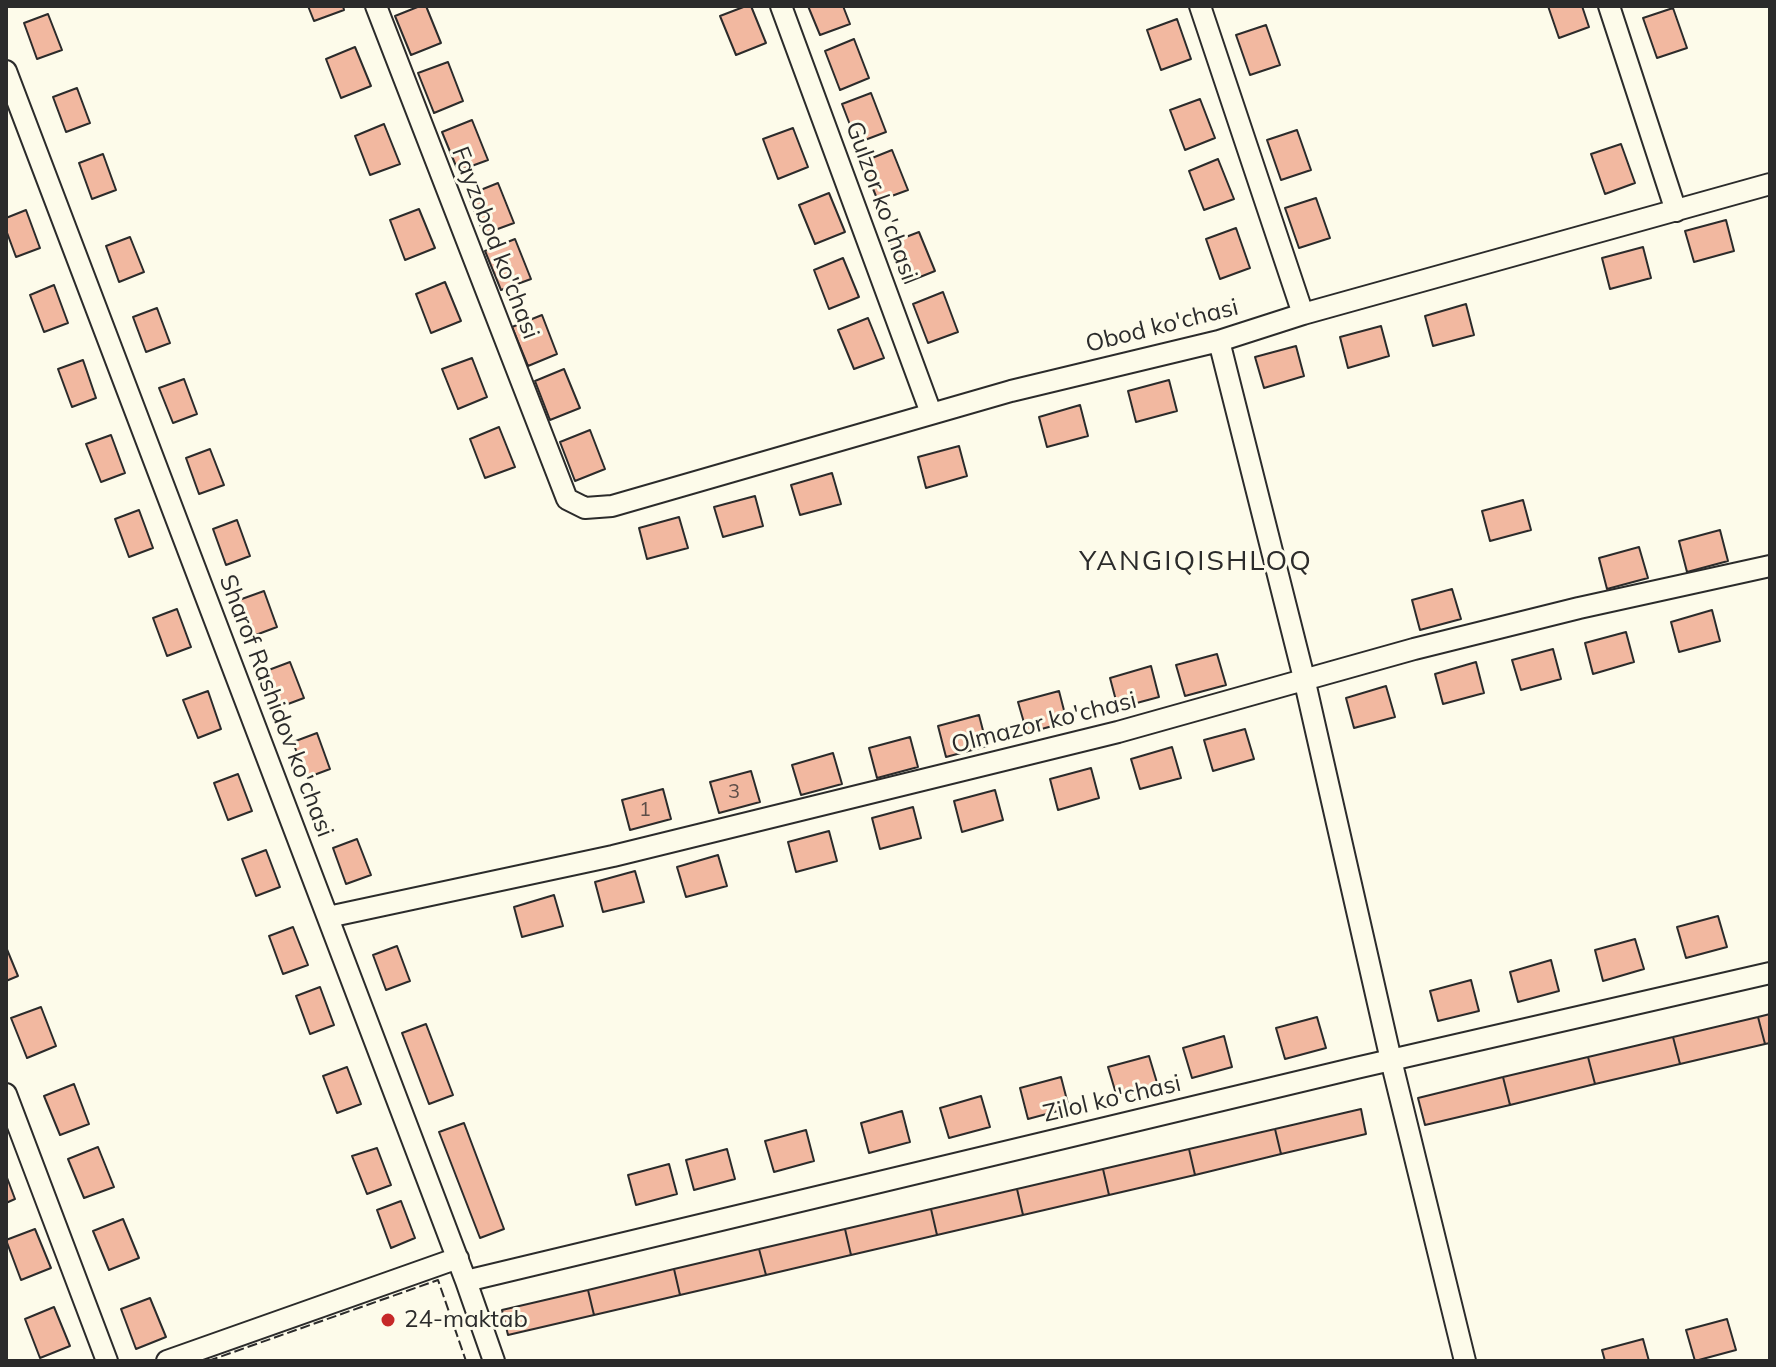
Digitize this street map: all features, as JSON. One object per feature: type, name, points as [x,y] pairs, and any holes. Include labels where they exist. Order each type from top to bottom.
[{"type":"street","name":"Fayzobod ko'chasi","points":[[376,6],[567,499]]},
{"type":"street","name":"Gulzor ko'chasi","points":[[781,6],[931,413]]},
{"type":"street","points":[[1200,6],[1303,314]]},
{"type":"street","points":[[1609,6],[1676,211]]},
{"type":"street","name":"Sharof Rashidov ko'chasi","points":[[6,71],[458,1258],[494,1361]]},
{"type":"street","name":"Obod ko'chasi","points":[[567,499],[585,508],[612,506],[931,413],[1219,341],[1303,314],[1770,184]]},
{"type":"street","points":[[1219,341],[1304,678],[1391,1060],[1465,1361]]},
{"type":"street","name":"Olmazor ko'chasi","points":[[328,917],[613,856],[1118,732],[1304,678],[1579,608],[1770,566]]},
{"type":"street","name":"Zilol ko'chasi","points":[[466,1281],[1391,1060],[1770,973]]},
{"type":"street","points":[[6,1094],[107,1361]]},
{"type":"street","points":[[167,1361],[458,1258]]},
{"type":"building","points":[[308,6],[343,6],[344,10],[314,21]]},
{"type":"building","points":[[426,6],[441,43],[411,55],[395,16]]},
{"type":"building","points":[[751,6],[766,43],[736,55],[720,16]]},
{"type":"building","points":[[808,6],[843,6],[850,24],[820,35]]},
{"type":"building","points":[[1548,6],[1582,6],[1589,27],[1559,38]]},
{"type":"building","points":[[1673,8],[1687,48],[1657,58],[1643,18]]},
{"type":"building","points":[[48,14],[62,50],[37,59],[24,23]]},
{"type":"building","points":[[1177,19],[1191,59],[1161,70],[1147,30]]},
{"type":"building","points":[[1266,25],[1280,65],[1250,75],[1236,35]]},
{"type":"building","points":[[854,39],[869,78],[840,90],[825,51]]},
{"type":"building","points":[[355,47],[371,86],[341,98],[326,59]]},
{"type":"building","points":[[448,62],[463,101],[434,113],[418,73]]},
{"type":"building","points":[[77,88],[90,123],[66,132],[53,97]]},
{"type":"building","points":[[871,93],[886,132],[857,143],[842,104]]},
{"type":"building","points":[[1200,99],[1215,138],[1185,150],[1170,110]]},
{"type":"building","points":[[472,120],[488,160],[458,171],[442,132]]},
{"type":"building","points":[[384,124],[400,164],[370,175],[355,136]]},
{"type":"building","points":[[793,128],[808,167],[778,179],[763,139]]},
{"type":"building","points":[[1297,130],[1311,170],[1281,180],[1267,140]]},
{"type":"building","points":[[1621,144],[1635,183],[1605,194],[1591,154]]},
{"type":"building","points":[[892,150],[908,190],[878,201],[862,162]]},
{"type":"building","points":[[103,154],[116,190],[92,199],[79,163]]},
{"type":"building","points":[[1218,159],[1234,199],[1204,210],[1189,171]]},
{"type":"building","points":[[498,183],[514,223],[484,234],[468,195]]},
{"type":"building","points":[[829,193],[845,232],[815,244],[799,205]]},
{"type":"building","points":[[1316,198],[1330,238],[1299,248],[1285,208]]},
{"type":"building","points":[[419,209],[435,248],[405,260],[390,220]]},
{"type":"building","points":[[26,210],[40,248],[16,257],[6,230],[6,218]]},
{"type":"building","points":[[1726,220],[1734,251],[1694,262],[1685,231]]},
{"type":"building","points":[[1236,228],[1250,268],[1220,279],[1206,239]]},
{"type":"building","points":[[919,232],[935,271],[905,283],[890,243]]},
{"type":"building","points":[[130,237],[144,272],[119,282],[106,246]]},
{"type":"building","points":[[515,239],[531,279],[501,290],[485,251]]},
{"type":"building","points":[[1643,247],[1651,278],[1610,289],[1602,258]]},
{"type":"building","points":[[843,258],[859,297],[829,309],[814,270]]},
{"type":"building","points":[[445,282],[461,321],[431,333],[416,294]]},
{"type":"building","points":[[54,285],[68,323],[44,332],[30,295]]},
{"type":"building","points":[[943,292],[958,332],[928,343],[913,304]]},
{"type":"building","points":[[1466,304],[1474,335],[1433,346],[1425,316]]},
{"type":"building","points":[[157,308],[170,343],[146,352],[133,317]]},
{"type":"building","points":[[542,315],[557,354],[528,366],[512,327]]},
{"type":"building","points":[[868,318],[884,358],[854,369],[838,330]]},
{"type":"building","points":[[1381,326],[1389,356],[1348,368],[1340,337]]},
{"type":"building","points":[[1296,346],[1304,376],[1264,388],[1255,357]]},
{"type":"building","points":[[472,358],[487,397],[458,409],[442,369]]},
{"type":"building","points":[[83,360],[96,398],[72,407],[58,369]]},
{"type":"building","points":[[564,369],[580,408],[550,420],[535,381]]},
{"type":"building","points":[[184,379],[197,414],[173,423],[159,388]]},
{"type":"building","points":[[1169,380],[1177,411],[1136,422],[1128,391]]},
{"type":"building","points":[[1080,405],[1088,436],[1047,447],[1039,417]]},
{"type":"building","points":[[499,427],[515,467],[485,478],[470,439]]},
{"type":"building","points":[[590,430],[605,469],[575,481],[560,442]]},
{"type":"building","points":[[111,435],[125,473],[101,482],[86,444]]},
{"type":"building","points":[[959,446],[967,476],[926,488],[918,457]]},
{"type":"building","points":[[210,449],[224,485],[199,494],[186,458]]},
{"type":"building","points":[[832,473],[841,504],[800,515],[791,485]]},
{"type":"building","points":[[755,496],[763,526],[723,537],[714,507]]},
{"type":"building","points":[[1523,500],[1531,530],[1490,541],[1482,511]]},
{"type":"building","points":[[139,510],[153,548],[129,557],[115,519]]},
{"type":"building","points":[[679,517],[688,548],[647,559],[639,528]]},
{"type":"building","points":[[237,520],[250,556],[226,565],[213,529]]},
{"type":"building","points":[[1720,530],[1728,561],[1687,572],[1679,541]]},
{"type":"building","points":[[1639,547],[1648,578],[1607,589],[1599,558]]},
{"type":"building","points":[[1452,589],[1461,619],[1420,630],[1412,600]]},
{"type":"building","points":[[264,591],[277,627],[253,636],[239,600]]},
{"type":"building","points":[[177,609],[191,647],[167,656],[153,618]]},
{"type":"building","points":[[1712,610],[1720,641],[1679,652],[1671,622]]},
{"type":"building","points":[[1626,632],[1634,662],[1593,674],[1585,643]]},
{"type":"building","points":[[1553,649],[1561,679],[1521,690],[1512,660]]},
{"type":"building","points":[[1217,654],[1226,685],[1185,696],[1176,665]]},
{"type":"building","points":[[290,662],[304,698],[280,707],[266,671]]},
{"type":"building","points":[[1476,662],[1484,693],[1443,704],[1435,674]]},
{"type":"building","points":[[1151,666],[1159,697],[1118,708],[1110,678]]},
{"type":"building","points":[[1386,686],[1395,717],[1354,728],[1346,698]]},
{"type":"building","points":[[208,691],[221,729],[198,738],[183,700]]},
{"type":"building","points":[[1059,691],[1067,722],[1027,733],[1018,702]]},
{"type":"building","points":[[979,715],[987,746],[946,757],[938,726]]},
{"type":"building","points":[[1245,729],[1254,759],[1213,771],[1204,740]]},
{"type":"building","points":[[317,733],[330,769],[306,778],[293,742]]},
{"type":"building","points":[[910,737],[918,767],[877,778],[869,748]]},
{"type":"building","points":[[1172,747],[1181,778],[1140,789],[1131,759]]},
{"type":"building","points":[[833,753],[842,784],[801,795],[792,765]]},
{"type":"building","points":[[1091,768],[1099,798],[1058,810],[1050,779]]},
{"type":"building","points":[[751,771],[760,802],[719,813],[710,782]]},
{"type":"building","points":[[238,774],[252,811],[228,820],[214,783]]},
{"type":"building","points":[[663,789],[671,819],[630,830],[622,800]]},
{"type":"building","points":[[995,790],[1003,820],[962,832],[954,801]]},
{"type":"building","points":[[913,807],[921,838],[880,849],[872,818]]},
{"type":"building","points":[[829,831],[837,861],[796,872],[788,842]]},
{"type":"building","points":[[357,839],[371,875],[346,884],[333,848]]},
{"type":"building","points":[[266,850],[280,887],[256,896],[242,859]]},
{"type":"building","points":[[718,855],[727,886],[686,897],[677,867]]},
{"type":"building","points":[[635,871],[644,902],[603,912],[595,882]]},
{"type":"building","points":[[554,895],[563,926],[522,937],[514,907]]},
{"type":"building","points":[[1718,916],[1727,947],[1686,958],[1677,927]]},
{"type":"building","points":[[293,927],[308,965],[283,974],[269,936]]},
{"type":"building","points":[[1635,939],[1644,969],[1603,981],[1595,950]]},
{"type":"building","points":[[397,946],[410,981],[386,990],[373,955]]},
{"type":"building","points":[[6,947],[18,976],[6,981]]},
{"type":"building","points":[[1551,960],[1559,991],[1518,1002],[1510,972]]},
{"type":"building","points":[[1471,980],[1479,1011],[1438,1021],[1430,991]]},
{"type":"building","points":[[320,987],[334,1025],[310,1034],[296,996]]},
{"type":"building","points":[[41,1007],[56,1046],[27,1058],[11,1018]]},
{"type":"building","points":[[1770,1014],[1770,1043],[1765,1044],[1758,1017]]},
{"type":"building","points":[[1317,1017],[1326,1048],[1285,1059],[1276,1028]]},
{"type":"building","points":[[1758,1017],[1765,1044],[1680,1064],[1673,1037]]},
{"type":"building","points":[[426,1024],[453,1095],[429,1104],[402,1033]]},
{"type":"building","points":[[1224,1036],[1232,1067],[1192,1078],[1183,1048]]},
{"type":"building","points":[[1673,1037],[1680,1064],[1595,1084],[1588,1057]]},
{"type":"building","points":[[1149,1056],[1158,1086],[1117,1097],[1108,1067]]},
{"type":"building","points":[[1588,1057],[1595,1084],[1510,1105],[1503,1077]]},
{"type":"building","points":[[347,1067],[361,1104],[337,1113],[323,1076]]},
{"type":"building","points":[[1061,1077],[1069,1108],[1028,1119],[1020,1088]]},
{"type":"building","points":[[1503,1077],[1510,1105],[1425,1125],[1418,1098]]},
{"type":"building","points":[[74,1084],[89,1124],[60,1135],[44,1096]]},
{"type":"building","points":[[981,1096],[990,1127],[949,1138],[940,1108]]},
{"type":"building","points":[[1361,1109],[1366,1134],[1281,1154],[1275,1129]]},
{"type":"building","points":[[902,1111],[910,1142],[869,1153],[861,1123]]},
{"type":"building","points":[[464,1123],[504,1229],[480,1238],[439,1132]]},
{"type":"building","points":[[1275,1129],[1281,1154],[1195,1175],[1189,1149]]},
{"type":"building","points":[[806,1130],[814,1161],[774,1172],[765,1141]]},
{"type":"building","points":[[98,1147],[114,1187],[84,1198],[68,1159]]},
{"type":"building","points":[[377,1148],[391,1185],[367,1194],[352,1156]]},
{"type":"building","points":[[727,1149],[735,1179],[694,1190],[686,1160]]},
{"type":"building","points":[[1189,1149],[1195,1175],[1109,1195],[1103,1169]]},
{"type":"building","points":[[669,1164],[677,1194],[636,1205],[628,1175]]},
{"type":"building","points":[[1103,1169],[1109,1195],[1023,1215],[1017,1189]]},
{"type":"building","points":[[6,1175],[15,1199],[6,1203]]},
{"type":"building","points":[[1017,1189],[1023,1215],[937,1235],[931,1209]]},
{"type":"building","points":[[401,1201],[415,1238],[391,1248],[377,1210]]},
{"type":"building","points":[[931,1209],[937,1235],[851,1255],[845,1229]]},
{"type":"building","points":[[123,1219],[139,1258],[109,1270],[93,1231]]},
{"type":"building","points":[[35,1229],[51,1268],[21,1280],[6,1240]]},
{"type":"building","points":[[845,1229],[851,1255],[766,1275],[759,1249]]},
{"type":"building","points":[[759,1249],[766,1275],[680,1295],[674,1269]]},
{"type":"building","points":[[674,1269],[680,1295],[594,1315],[588,1290]]},
{"type":"building","points":[[588,1290],[594,1315],[508,1335],[502,1310]]},
{"type":"building","points":[[150,1298],[166,1337],[136,1349],[121,1309]]},
{"type":"building","points":[[54,1307],[70,1346],[40,1358],[25,1319]]},
{"type":"building","points":[[1727,1319],[1736,1350],[1695,1361],[1686,1330]]},
{"type":"building","points":[[1643,1339],[1649,1361],[1605,1361],[1602,1350]]},
{"type":"fence","points":[[208,1361],[438,1280],[466,1361]]},
{"type":"place","name":"24-maktab","points":[[388,1320]]},
{"type":"district","name":"YANGIQISHLOQ","points":[[1196,562]]}]
